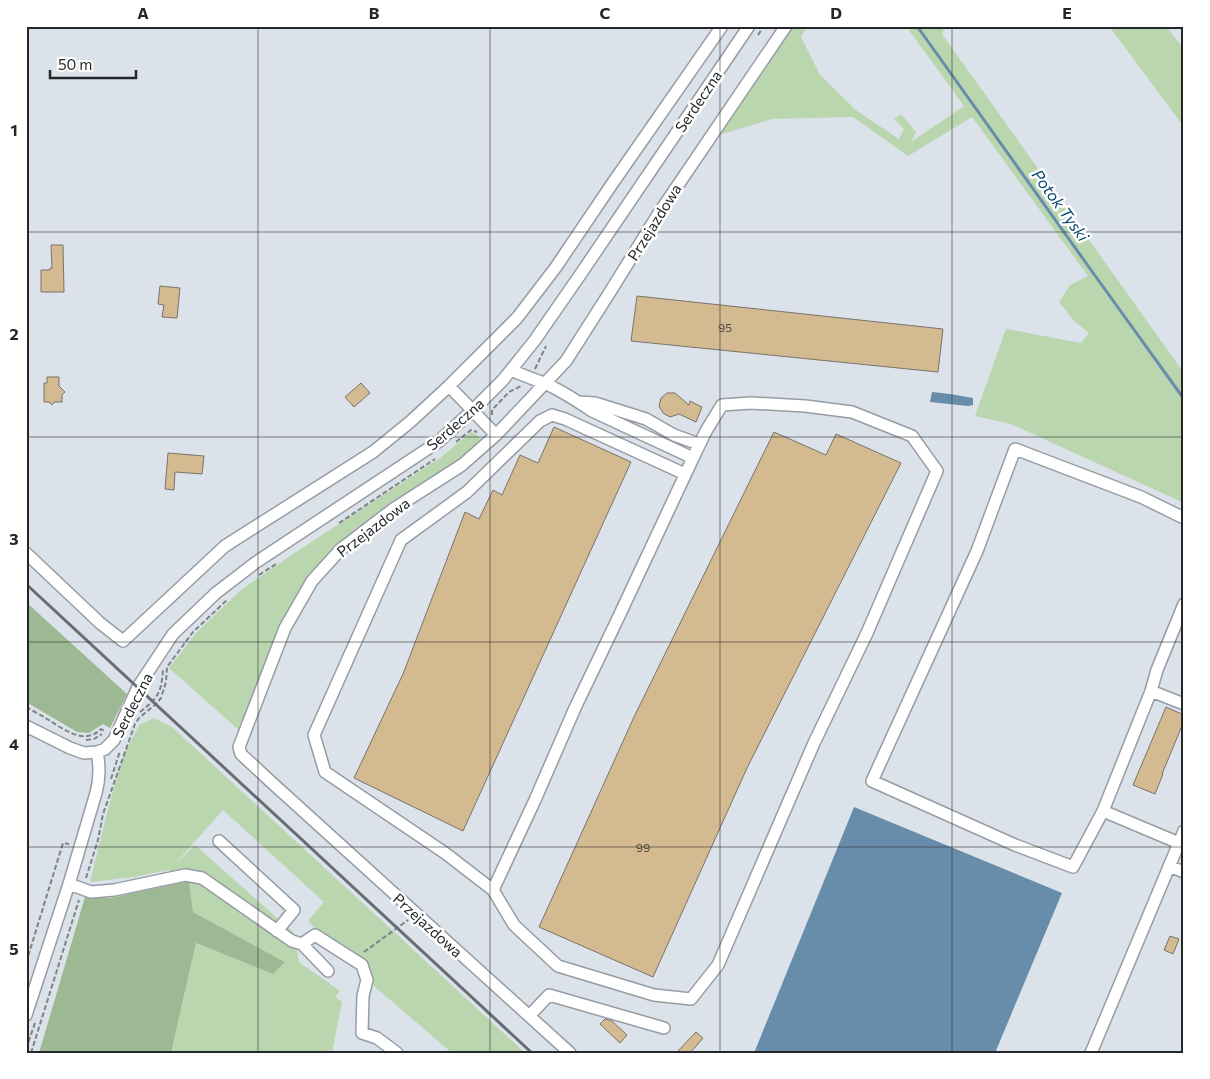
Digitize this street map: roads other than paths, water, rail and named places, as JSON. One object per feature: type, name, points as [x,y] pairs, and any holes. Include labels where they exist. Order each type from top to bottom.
[{"type":"street","points":[[26,553],[123,641],[225,546],[373,452],[410,422],[449,386],[517,318],[545,281],[722,26]]},
{"type":"street","name":"Serdeczna","points":[[97,752],[105,749],[115,738],[138,687],[173,634],[216,593],[254,563],[438,442],[503,380],[535,340],[749,26]]},
{"type":"street","name":"Przejazdowa","points":[[570,1053],[240,754],[239,747],[285,628],[312,581],[341,549],[392,510],[462,465],[496,435],[566,361],[659,213],[786,26]]},
{"type":"street","points":[[511,370],[545,384],[592,411],[693,458]]},
{"type":"street","points":[[449,386],[496,435]]},
{"type":"street","points":[[579,402],[595,403],[646,419],[674,435],[699,444]]},
{"type":"street","points":[[493,890],[575,708],[624,606],[699,444],[722,405],[751,403],[805,406],[852,412],[912,436],[937,471],[868,633],[814,743],[718,965],[691,999],[654,995],[558,966],[514,925],[493,890],[444,853],[325,772],[314,735],[401,540],[467,492],[540,421],[552,415],[565,419],[685,474]]},
{"type":"street","points":[[1184,518],[1141,497],[1015,449],[977,550],[872,781],[1015,845],[1073,867],[1103,811],[1184,604]]},
{"type":"street","points":[[1151,691],[1184,704]]},
{"type":"street","points":[[26,726],[70,748],[84,752],[97,752],[100,767],[99,780],[69,884],[26,1015]]},
{"type":"street","points":[[1103,811],[1179,843]]},
{"type":"street","points":[[1092,1053],[1184,831]]},
{"type":"street","points":[[219,842],[294,910],[277,931]]},
{"type":"street","points":[[1169,866],[1184,872]]},
{"type":"street","points":[[69,884],[91,892],[114,890],[185,875],[202,878],[292,941],[302,944],[328,971]]},
{"type":"street","points":[[302,944],[315,934],[362,965],[367,980],[362,996],[362,1033],[377,1038],[397,1053]]},
{"type":"street","points":[[529,1016],[549,994],[664,1028]]},
{"type":"water","points":[[932,392],[973,398],[973,405],[930,402]]},
{"type":"water","points":[[854,807],[1062,893],[995,1053],[754,1053]]},
{"type":"waterway","name":"Potok Tyski","points":[[917,26],[1184,399]]},
{"type":"railway","points":[[26,584],[532,1053]]}]
